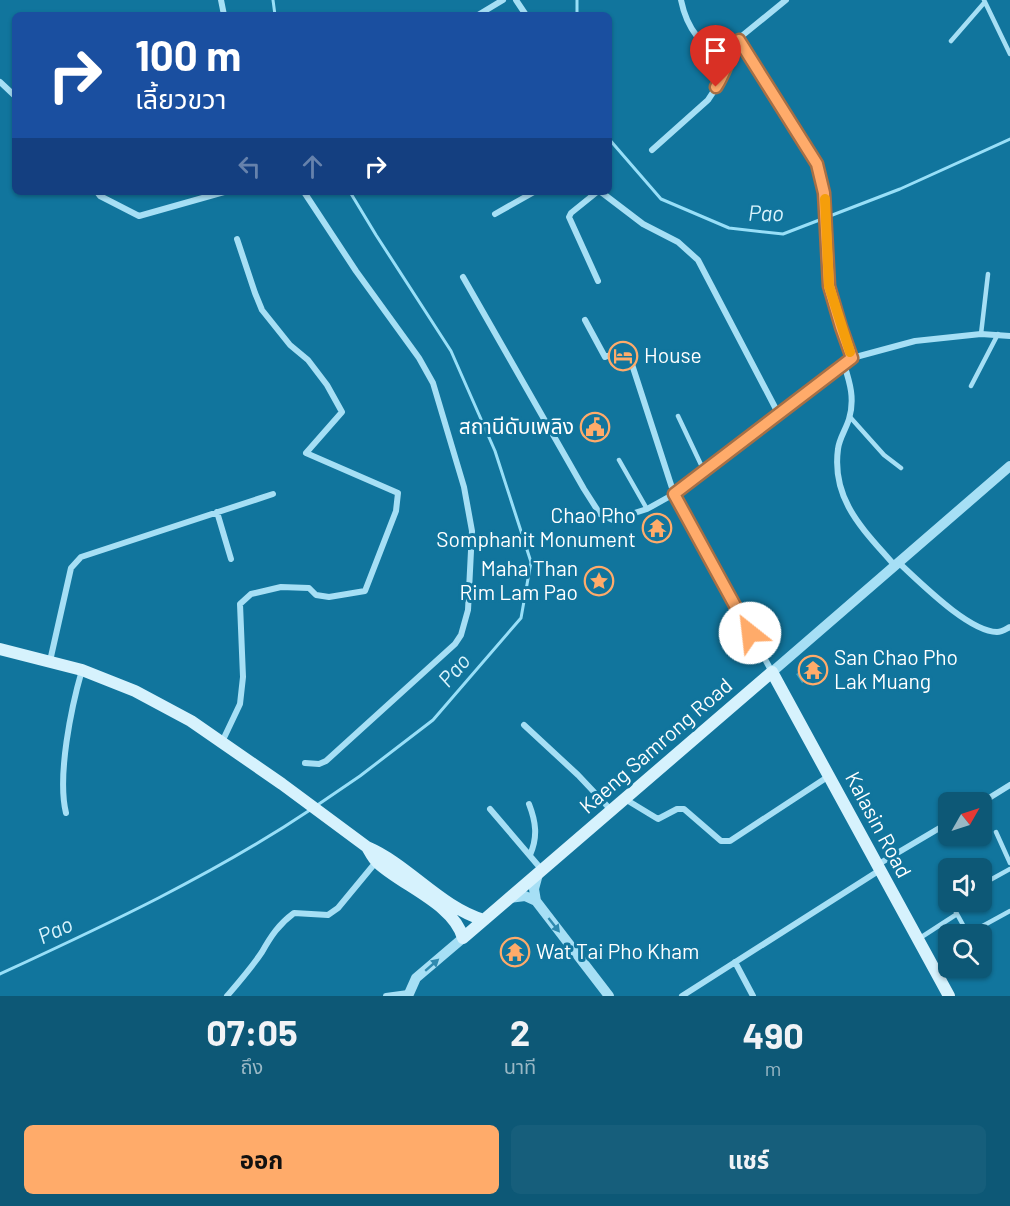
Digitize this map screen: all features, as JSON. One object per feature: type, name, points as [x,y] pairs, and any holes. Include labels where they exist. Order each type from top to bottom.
[{"type":"main road","points":[[1,649],[82,670],[135,691],[191,721],[367,847],[383,854],[460,910],[484,920]]},
{"type":"main road","name":"Kalasin Road","points":[[772,672],[949,996]]},
{"type":"main road","name":"Kaeng Samrong Road","points":[[463,938],[772,672]]},
{"type":"main road","points":[[367,847],[376,862],[448,913],[461,930],[463,938]]},
{"type":"street","points":[[483,12],[503,0]]},
{"type":"street","points":[[681,0],[687,22],[695,35],[712,52],[729,61]]},
{"type":"street","points":[[652,150],[708,100],[725,74],[732,50],[739,40],[786,0]]},
{"type":"street","points":[[739,40],[817,164],[824,193],[829,286],[852,358]]},
{"type":"street","points":[[0,82],[12,93]]},
{"type":"street","points":[[99,195],[139,216],[213,195]]},
{"type":"street","points":[[305,763],[319,764],[326,761],[455,644],[465,623],[468,610],[472,531],[464,488],[428,371],[356,271],[306,195]]},
{"type":"street","points":[[495,214],[529,195]]},
{"type":"street","points":[[595,195],[569,217],[598,281]]},
{"type":"street","points":[[603,195],[643,224],[678,242],[698,260],[778,413]]},
{"type":"street","points":[[222,742],[240,704],[243,677],[240,604],[251,594],[281,587],[309,588],[316,595],[329,597],[365,591],[396,511],[398,493],[306,453],[342,412],[327,385],[308,360],[290,345],[262,310],[237,239]]},
{"type":"street","points":[[464,277],[584,489],[600,514],[613,520],[647,509],[674,494],[852,358],[915,341],[981,334],[1010,336]]},
{"type":"street","points":[[585,320],[605,357],[627,349],[674,494],[772,672]]},
{"type":"street","points":[[844,364],[853,395],[850,417],[838,449],[839,487],[851,514],[897,565],[940,601],[982,629],[999,632],[1010,627]]},
{"type":"street","name":"Kaeng Samrong Road","points":[[772,672],[1010,466]]},
{"type":"street","points":[[50,661],[71,568],[81,557],[273,494]]},
{"type":"street","points":[[216,512],[231,560]]},
{"type":"street","points":[[66,813],[63,790],[67,747],[73,702],[82,670]]},
{"type":"street","points":[[524,725],[578,775],[611,810]]},
{"type":"street","points":[[625,799],[658,819],[677,809],[684,809],[721,841],[730,841],[830,776]]},
{"type":"street","points":[[992,796],[1010,785]]},
{"type":"street","points":[[529,804],[536,838],[530,855]]},
{"type":"street","points":[[490,809],[530,855],[540,872],[534,890],[536,901],[609,996]]},
{"type":"street","points":[[682,996],[938,829]]},
{"type":"street","points":[[227,996],[281,923],[294,912],[328,915],[338,908],[376,862]]},
{"type":"street","points":[[509,898],[525,896],[536,901]]},
{"type":"street","points":[[386,996],[408,994],[416,978],[463,938]]},
{"type":"street","points":[[735,962],[753,996]]},
{"type":"lane","points":[[951,41],[984,1],[1010,54]]},
{"type":"lane","points":[[981,334],[988,274]]},
{"type":"lane","points":[[971,386],[998,334]]},
{"type":"lane","points":[[678,416],[704,471]]},
{"type":"lane","points":[[850,417],[884,455],[901,468]]},
{"type":"lane","points":[[619,459],[647,509]]},
{"type":"lane","points":[[996,832],[1010,863]]},
{"type":"lane","points":[[992,879],[1010,869]]},
{"type":"lane","points":[[986,924],[1010,910]]},
{"type":"lane","points":[[918,940],[957,914],[962,924]]},
{"type":"building","name":"Chao Pho Somphanit Monument","points":[[658,520],[665,529],[656,536],[649,527]]},
{"type":"building","name":"San Chao Pho Lak Muang","points":[[812,658],[815,662],[819,660],[825,668],[820,671],[823,676],[815,680],[812,676],[802,683],[796,674],[807,668],[804,663]]},
{"type":"waterway","name":"Pao","points":[[273,0],[275,12]]},
{"type":"waterway","name":"Pao","points":[[577,0],[577,12]]},
{"type":"waterway","name":"Pao","points":[[612,142],[661,199],[729,228],[783,234],[900,189],[1010,139]]},
{"type":"waterway","name":"Pao","points":[[316,806],[360,776],[433,720],[521,618],[531,562],[495,451],[451,351],[352,195]]},
{"type":"waterway","name":"Pao","points":[[0,974],[197,878],[310,810]]},
{"type":"slow traffic","points":[[825,199],[829,286],[850,352]]},
{"type":"place","name":"House","points":[[623,356]]},
{"type":"place","name":"สถานีดับเพลิง","points":[[595,427]]},
{"type":"place","name":"Chao Pho Somphanit Monument","points":[[657,528]]},
{"type":"place","name":"Maha Than Rim Lam Pao","points":[[599,581]]},
{"type":"place","name":"San Chao Pho Lak Muang","points":[[813,670]]},
{"type":"place","name":"Wat Tai Pho Kham","points":[[515,952]]},
{"type":"route","points":[[716,87],[725,74],[732,50],[739,40],[777,104],[817,164],[824,193],[829,286],[852,358],[674,494],[750,633]]}]
